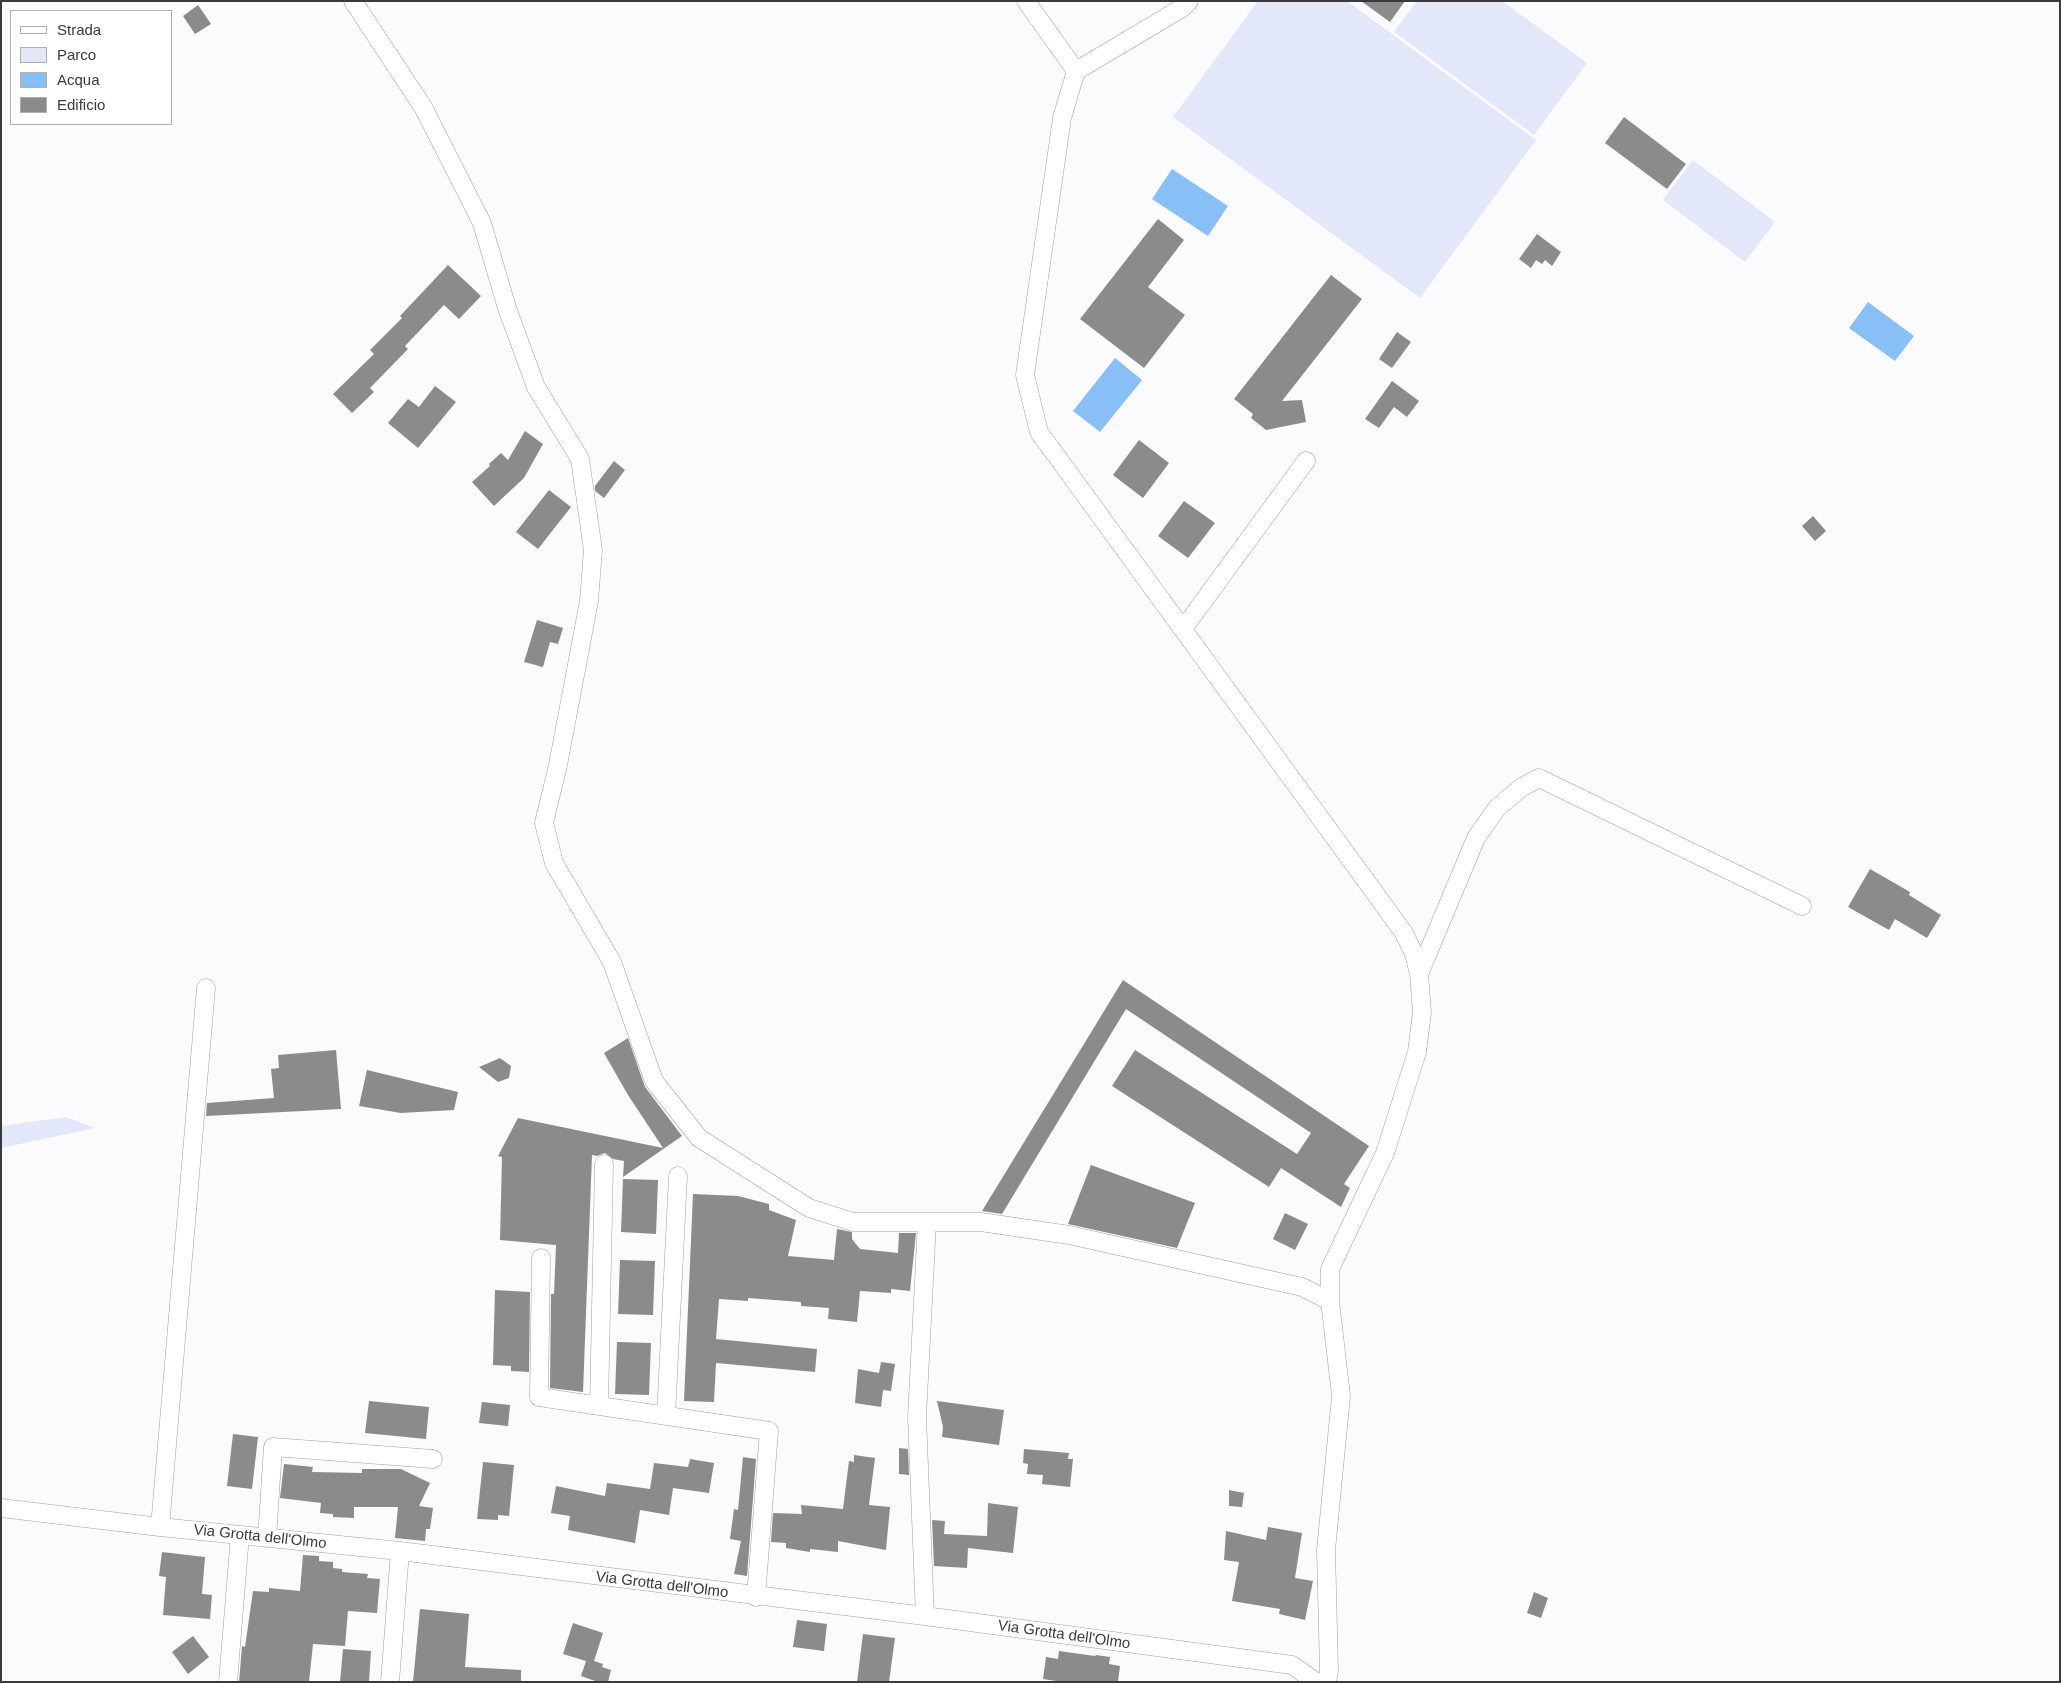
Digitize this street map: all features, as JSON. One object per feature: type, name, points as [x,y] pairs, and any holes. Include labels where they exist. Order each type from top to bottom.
[{"type":"street","points":[[353,1],[423,107],[482,224],[507,308],[536,387],[580,459],[593,550],[589,601],[558,765],[544,823],[554,863],[612,962],[654,1081],[699,1138],[808,1208],[853,1222],[981,1222],[1069,1235],[1302,1287],[1330,1301]]},
{"type":"street","points":[[1026,1],[1076,71]]},
{"type":"street","points":[[1189,1],[1182,8],[1076,71],[1062,118],[1024,375],[1039,432],[1404,933],[1414,954],[1419,974],[1422,1012],[1417,1052],[1385,1153],[1330,1269],[1330,1301],[1341,1396],[1326,1550],[1328,1671],[1326,1682]]},
{"type":"street","points":[[1183,629],[1306,461]]},
{"type":"street","points":[[1419,974],[1476,838],[1497,808],[1522,787],[1539,778],[1802,906]]},
{"type":"street","points":[[160,1527],[206,988]]},
{"type":"street","points":[[599,1406],[604,1164]]},
{"type":"street","points":[[666,1416],[678,1176]]},
{"type":"street","points":[[925,1616],[917,1418],[927,1222]]},
{"type":"street","points":[[541,1258],[538,1397],[769,1431],[756,1596]]},
{"type":"street","points":[[268,1538],[273,1447],[433,1459]]},
{"type":"street","name":"Via Grotta dell'Olmo","points":[[1,1508],[400,1552],[925,1616],[1292,1665],[1316,1682]]},
{"type":"street","points":[[228,1682],[240,1535]]},
{"type":"street","points":[[390,1682],[400,1552]]},
{"type":"green space","points":[[1258,1],[1347,1],[1536,140],[1420,298],[1173,117]]},
{"type":"green space","points":[[1417,1],[1502,1],[1587,63],[1534,135],[1394,32]]},
{"type":"green space","points":[[1693,160],[1775,222],[1745,262],[1663,200]]},
{"type":"green space","points":[[66,1117],[95,1128],[1,1148],[1,1126]]},
{"type":"water","points":[[1172,169],[1228,206],[1208,236],[1152,199]]},
{"type":"water","points":[[1868,302],[1914,336],[1895,361],[1849,328]]},
{"type":"water","points":[[1115,358],[1142,380],[1100,432],[1073,411]]},
{"type":"building","points":[[1361,1],[1405,1],[1390,22]]},
{"type":"building","points":[[198,5],[211,24],[195,34],[183,16]]},
{"type":"building","points":[[1624,117],[1686,164],[1667,189],[1605,143]]},
{"type":"building","points":[[1158,219],[1184,240],[1148,287],[1185,315],[1144,368],[1080,319]]},
{"type":"building","points":[[1537,234],[1561,252],[1552,266],[1545,260],[1542,264],[1536,260],[1531,268],[1519,259]]},
{"type":"building","points":[[448,265],[481,296],[459,319],[444,305],[405,346],[408,349],[370,388],[374,392],[352,413],[333,394],[374,354],[370,350],[402,318],[400,316]]},
{"type":"building","points":[[1331,275],[1362,299],[1282,401],[1302,400],[1306,422],[1266,430],[1251,418],[1253,414],[1234,399]]},
{"type":"building","points":[[1397,332],[1411,342],[1392,368],[1379,359]]},
{"type":"building","points":[[1392,381],[1419,401],[1407,417],[1394,407],[1379,428],[1365,419]]},
{"type":"building","points":[[435,386],[456,402],[418,448],[388,423],[408,399],[419,407]]},
{"type":"building","points":[[525,431],[543,444],[524,478],[494,506],[472,482],[501,453],[508,460]]},
{"type":"building","points":[[1139,440],[1169,463],[1143,498],[1113,475]]},
{"type":"building","points":[[614,461],[625,470],[604,498],[595,491],[595,486]]},
{"type":"building","points":[[549,490],[571,507],[538,549],[516,532]]},
{"type":"building","points":[[1184,501],[1215,523],[1188,558],[1158,536]]},
{"type":"building","points":[[1813,516],[1826,531],[1815,541],[1802,526]]},
{"type":"building","points":[[537,620],[563,628],[558,644],[550,642],[543,667],[524,662]]},
{"type":"building","points":[[1870,869],[1910,892],[1909,895],[1941,915],[1927,938],[1895,919],[1889,930],[1848,907]]},
{"type":"building","points":[[1123,980],[1369,1146],[1344,1184],[1350,1188],[1341,1207],[1281,1168],[1269,1187],[1112,1086],[1135,1050],[1297,1154],[1311,1133],[1126,1009],[1002,1214],[982,1211]]},
{"type":"building","points":[[628,1038],[645,1087],[682,1136],[623,1177],[624,1161],[613,1159],[605,1153],[597,1156],[592,1155],[583,1392],[550,1388],[551,1294],[554,1294],[556,1245],[500,1240],[502,1157],[498,1156],[518,1118],[663,1148],[628,1095],[604,1053]]},
{"type":"building","points":[[336,1050],[341,1109],[206,1116],[207,1103],[274,1098],[271,1069],[279,1068],[278,1055]]},
{"type":"building","points":[[500,1058],[511,1066],[509,1078],[498,1082],[479,1067]]},
{"type":"building","points":[[367,1070],[458,1092],[454,1110],[401,1113],[359,1106]]},
{"type":"building","points":[[1091,1165],[1195,1203],[1177,1248],[1068,1224]]},
{"type":"building","points":[[623,1179],[658,1180],[656,1234],[621,1232]]},
{"type":"building","points":[[693,1194],[738,1196],[769,1204],[769,1210],[796,1220],[788,1256],[834,1260],[837,1229],[852,1232],[852,1239],[860,1249],[898,1253],[899,1233],[916,1233],[910,1291],[891,1289],[891,1293],[860,1291],[857,1322],[828,1319],[829,1308],[801,1306],[801,1302],[748,1298],[748,1301],[719,1299],[716,1339],[817,1349],[815,1372],[716,1363],[714,1402],[684,1401]]},
{"type":"building","points":[[1285,1213],[1308,1224],[1295,1250],[1273,1239]]},
{"type":"building","points":[[620,1260],[655,1261],[653,1315],[618,1314]]},
{"type":"building","points":[[495,1290],[530,1292],[529,1372],[511,1371],[511,1366],[493,1365]]},
{"type":"building","points":[[617,1342],[651,1343],[649,1395],[615,1394]]},
{"type":"building","points":[[881,1362],[895,1364],[891,1391],[883,1390],[881,1407],[855,1403],[858,1369],[879,1373]]},
{"type":"building","points":[[369,1401],[429,1407],[426,1439],[365,1433]]},
{"type":"building","points":[[937,1401],[1004,1410],[999,1445],[942,1437],[943,1427]]},
{"type":"building","points":[[482,1402],[510,1405],[508,1426],[479,1423]]},
{"type":"building","points":[[233,1434],[258,1437],[252,1489],[227,1486]]},
{"type":"building","points":[[899,1448],[908,1449],[909,1475],[899,1474]]},
{"type":"building","points":[[1024,1449],[1069,1453],[1068,1459],[1073,1459],[1070,1487],[1042,1484],[1043,1475],[1027,1474],[1028,1464],[1023,1463]]},
{"type":"building","points":[[854,1455],[875,1458],[869,1505],[890,1507],[886,1550],[838,1541],[838,1552],[810,1549],[810,1552],[786,1548],[786,1543],[771,1542],[773,1513],[802,1514],[801,1505],[843,1509],[849,1461],[854,1462]]},
{"type":"building","points":[[743,1457],[756,1459],[747,1576],[734,1574],[741,1541],[730,1539],[734,1509],[738,1510]]},
{"type":"building","points":[[690,1459],[714,1463],[709,1493],[673,1488],[669,1515],[640,1510],[635,1543],[568,1530],[570,1516],[551,1513],[556,1486],[605,1496],[607,1483],[650,1489],[654,1463],[688,1467]]},
{"type":"building","points":[[483,1462],[514,1465],[509,1516],[498,1515],[498,1520],[477,1519]]},
{"type":"building","points":[[284,1464],[313,1467],[312,1472],[362,1473],[362,1469],[401,1469],[430,1483],[419,1506],[433,1508],[430,1529],[426,1529],[425,1541],[395,1538],[398,1507],[354,1507],[354,1518],[333,1517],[333,1514],[320,1513],[321,1503],[280,1498]]},
{"type":"building","points":[[1229,1490],[1244,1493],[1242,1507],[1229,1506]]},
{"type":"building","points":[[988,1503],[1018,1507],[1013,1553],[968,1548],[967,1568],[934,1566],[932,1520],[945,1521],[944,1534],[987,1536]]},
{"type":"building","points":[[1268,1527],[1302,1533],[1295,1578],[1313,1581],[1305,1620],[1279,1614],[1280,1609],[1232,1601],[1239,1562],[1224,1560],[1226,1531],[1266,1540]]},
{"type":"building","points":[[162,1552],[205,1557],[202,1594],[212,1595],[210,1619],[163,1615],[166,1577],[159,1576]]},
{"type":"building","points":[[303,1555],[319,1556],[319,1561],[333,1562],[333,1568],[342,1569],[342,1572],[368,1574],[367,1578],[380,1579],[377,1613],[348,1611],[345,1646],[313,1644],[309,1682],[239,1682],[242,1646],[245,1647],[253,1591],[269,1592],[269,1588],[300,1591]]},
{"type":"building","points":[[1534,1592],[1548,1598],[1541,1618],[1527,1613]]},
{"type":"building","points":[[420,1609],[469,1614],[465,1667],[521,1670],[521,1682],[413,1682]]},
{"type":"building","points":[[797,1620],[827,1624],[824,1651],[793,1647]]},
{"type":"building","points":[[573,1623],[603,1633],[594,1661],[603,1664],[602,1667],[611,1670],[608,1682],[598,1682],[581,1676],[586,1661],[563,1654]]},
{"type":"building","points":[[863,1634],[895,1638],[889,1682],[857,1682]]},
{"type":"building","points":[[193,1636],[209,1657],[188,1674],[172,1652]]},
{"type":"building","points":[[343,1649],[371,1651],[369,1682],[340,1682]]},
{"type":"building","points":[[1059,1651],[1110,1657],[1109,1664],[1120,1666],[1118,1682],[1063,1682],[1043,1679],[1046,1657],[1058,1659]]}]
